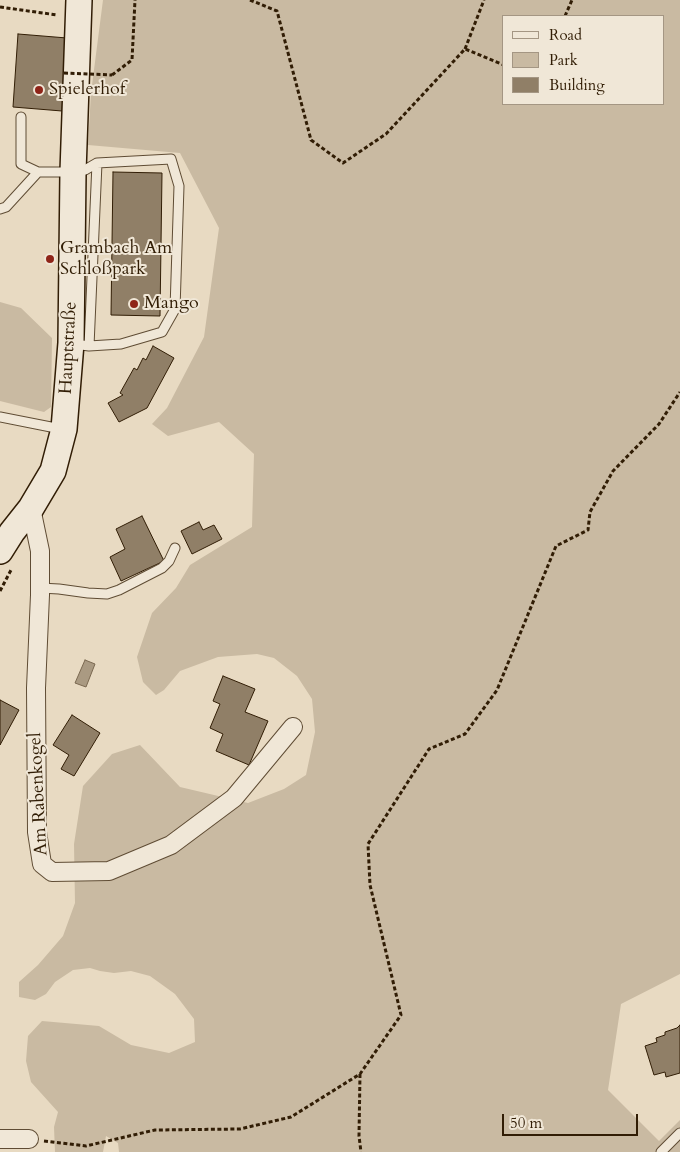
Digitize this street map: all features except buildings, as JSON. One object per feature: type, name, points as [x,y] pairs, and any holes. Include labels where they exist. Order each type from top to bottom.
[{"type":"main road","name":"Hauptstraße","points":[[4,541],[31,508],[52,471],[64,429],[80,344],[73,172],[78,9]]},
{"type":"street","name":"Am Rabenkogel","points":[[31,508],[40,551],[36,688],[37,832],[42,864],[52,872],[109,871],[172,845],[234,798],[293,727]]},
{"type":"street","points":[[0,1139],[29,1139]]},
{"type":"lane","points":[[22,118],[21,164],[38,172],[73,172],[85,170],[97,163],[171,159],[179,186],[175,309],[162,332],[121,344],[80,344],[97,163]]},
{"type":"lane","points":[[0,208],[6,207],[38,172]]},
{"type":"lane","points":[[0,417],[64,429]]},
{"type":"lane","points":[[40,588],[107,594],[119,590],[162,568],[169,561],[176,548]]},
{"type":"lane","points":[[661,1152],[680,1133]]},
{"type":"path","points":[[64,72],[112,75],[132,60],[135,0]]},
{"type":"path","points":[[250,0],[277,11],[310,140],[343,163],[386,134],[465,48],[484,0]]},
{"type":"path","points":[[565,15],[572,0]]},
{"type":"path","points":[[0,7],[78,9]]},
{"type":"path","points":[[465,48],[502,64]]},
{"type":"path","points":[[29,1139],[86,1146],[155,1130],[240,1129],[291,1117],[360,1074],[401,1015],[370,885],[368,844],[429,748],[465,734],[497,690],[556,546],[588,530],[590,512],[613,472],[659,424],[680,392]]},
{"type":"path","points":[[360,1074],[359,1136],[362,1152]]},
{"type":"green space","points":[[103,0],[680,0],[680,974],[621,1004],[608,1090],[659,1141],[680,1120],[680,1152],[119,1152],[118,1143],[106,1136],[103,1152],[55,1152],[54,1127],[58,1112],[31,1082],[26,1061],[28,1036],[42,1021],[99,1026],[131,1045],[169,1053],[195,1042],[194,1019],[175,994],[150,976],[131,971],[114,973],[90,968],[73,970],[55,982],[46,994],[35,1000],[19,997],[19,982],[38,965],[63,936],[75,903],[74,844],[83,786],[112,754],[140,745],[180,787],[248,803],[284,789],[306,775],[315,732],[312,699],[297,676],[274,658],[257,654],[218,657],[180,671],[164,690],[156,695],[143,682],[137,657],[152,613],[176,588],[190,565],[252,527],[254,454],[219,422],[168,436],[152,424],[167,408],[204,337],[219,228],[180,153],[88,145],[91,93]]},
{"type":"green space","points":[[0,302],[21,308],[52,338],[51,407],[44,412],[0,401]]},
{"type":"shaded area","points":[[85,660],[95,664],[86,687],[75,683]]},
{"type":"place","name":"Spielerhof","points":[[39,90]]},
{"type":"place","name":"Grambach Am Schloßpark","points":[[50,259]]},
{"type":"place","name":"Mango","points":[[134,304]]}]
